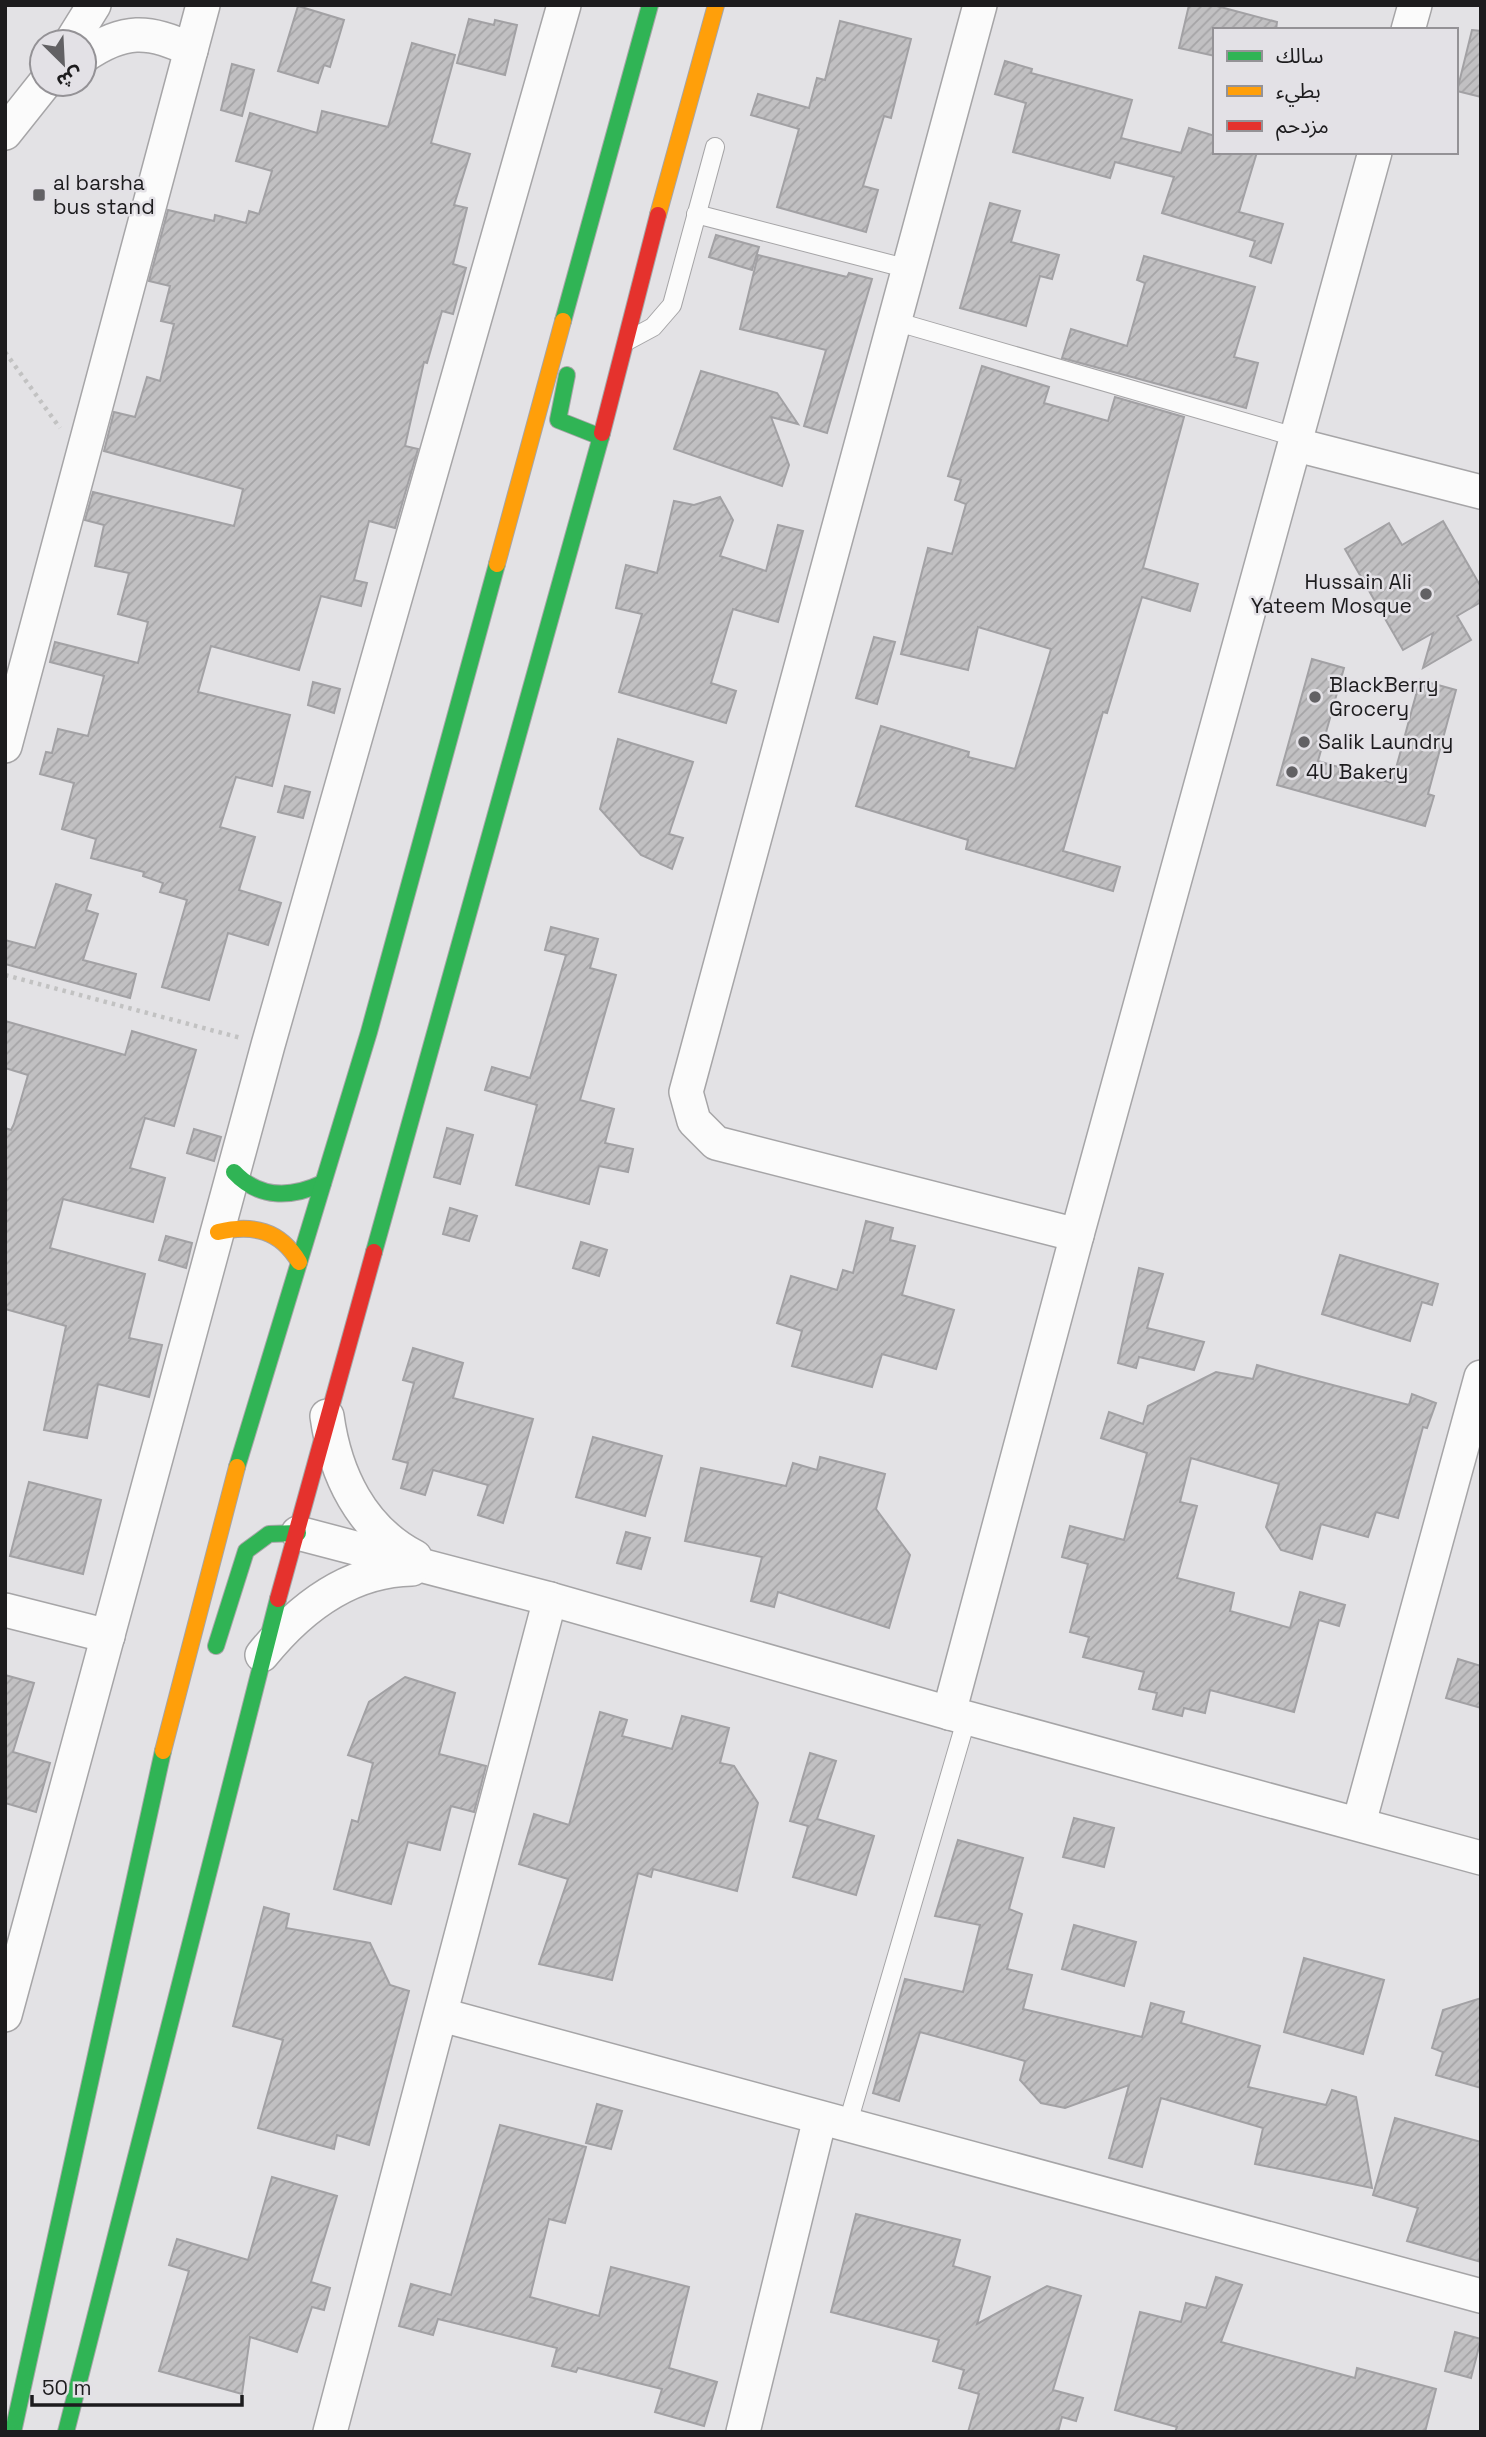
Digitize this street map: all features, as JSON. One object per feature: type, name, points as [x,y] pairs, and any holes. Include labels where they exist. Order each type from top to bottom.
[{"type":"main road","points":[[13,2432],[154,1788],[230,1489],[369,1032],[650,5]]},
{"type":"main road","points":[[66,2432],[262,1655],[601,437],[716,5]]},
{"type":"main road","points":[[579,325],[594,261],[595,247],[589,224]]},
{"type":"main road","points":[[570,363],[558,420],[601,437]]},
{"type":"main road","points":[[234,1172],[242,1183],[257,1190],[284,1195],[305,1193],[323,1183]]},
{"type":"main road","points":[[218,1232],[234,1228],[270,1231],[286,1242],[299,1262]]},
{"type":"main road","points":[[210,1665],[246,1551],[256,1540],[269,1533],[298,1533]]},
{"type":"main road","points":[[154,1788],[178,1761]]},
{"type":"street","points":[[80,28],[94,5]]},
{"type":"street","points":[[5,746],[203,5]]},
{"type":"street","points":[[5,2015],[268,1045],[564,5]]},
{"type":"street","points":[[980,5],[686,1092],[694,1121],[716,1143],[1077,1235]]},
{"type":"street","points":[[1409,28],[1415,5]]},
{"type":"street","points":[[98,47],[109,40],[137,34],[165,37],[191,50]]},
{"type":"street","points":[[5,133],[36,98]]},
{"type":"street","points":[[958,1715],[1077,1235],[1298,442],[1374,154]]},
{"type":"street","points":[[1298,442],[1481,492]]},
{"type":"street","points":[[1359,1823],[1475,1422],[1481,1377]]},
{"type":"street","points":[[327,1414],[331,1443],[353,1498],[376,1527],[403,1551],[436,1568]]},
{"type":"street","points":[[298,1533],[550,1599],[958,1715],[1481,1858]]},
{"type":"street","points":[[262,1655],[313,1603],[345,1585],[396,1569],[436,1568]]},
{"type":"street","points":[[330,2432],[550,1599]]},
{"type":"street","points":[[5,1610],[108,1636]]},
{"type":"street","points":[[442,2015],[1481,2296]]},
{"type":"street","points":[[743,2432],[834,2122]]},
{"type":"lane","points":[[624,343],[653,327],[672,305],[715,147]]},
{"type":"lane","points":[[696,214],[909,269]]},
{"type":"lane","points":[[894,321],[1298,442]]},
{"type":"lane","points":[[834,2122],[958,1715]]},
{"type":"path","points":[[5,352],[83,460]]},
{"type":"path","points":[[5,975],[268,1045]]},
{"type":"building","points":[[1189,5],[1213,5],[1277,22],[1276,28],[1213,28],[1213,56],[1179,48]]},
{"type":"building","points":[[298,6],[344,20],[330,67],[324,65],[318,83],[278,71]]},
{"type":"building","points":[[469,19],[494,25],[495,20],[517,25],[505,75],[457,63]]},
{"type":"building","points":[[840,21],[911,39],[891,118],[884,116],[863,186],[878,190],[866,232],[777,207],[799,129],[751,115],[758,94],[809,108],[817,78],[825,80]]},
{"type":"building","points":[[1472,30],[1481,31],[1481,97],[1458,91]]},
{"type":"building","points":[[412,43],[455,55],[431,143],[470,154],[454,205],[467,208],[453,264],[466,268],[453,314],[442,311],[427,363],[424,362],[405,446],[418,449],[395,528],[369,521],[354,580],[367,583],[361,606],[321,596],[299,670],[211,646],[198,692],[290,715],[272,786],[236,777],[220,827],[255,837],[239,890],[281,903],[268,945],[228,933],[209,1000],[162,987],[187,900],[160,892],[163,883],[143,876],[144,872],[91,858],[96,839],[62,829],[74,783],[40,774],[46,752],[52,753],[58,729],[88,736],[104,676],[50,662],[55,642],[138,663],[148,622],[118,614],[129,573],[95,566],[104,525],[85,520],[93,492],[234,526],[243,489],[104,451],[114,412],[135,417],[147,377],[160,381],[174,324],[161,321],[170,286],[149,281],[168,210],[214,221],[215,215],[246,223],[249,211],[259,214],[272,171],[236,161],[250,113],[317,133],[322,111],[388,127]]},
{"type":"building","points":[[1005,61],[1032,69],[1031,73],[1132,100],[1121,138],[1181,153],[1189,128],[1213,135],[1213,154],[1256,154],[1239,212],[1283,224],[1271,263],[1250,256],[1255,241],[1162,213],[1174,177],[1115,162],[1110,178],[1013,152],[1026,103],[995,94]]},
{"type":"building","points":[[232,64],[254,70],[242,116],[221,110]]},
{"type":"building","points":[[990,203],[1020,211],[1011,242],[1059,255],[1052,279],[1040,276],[1026,326],[960,308]]},
{"type":"building","points":[[716,235],[759,247],[752,270],[709,257]]},
{"type":"building","points":[[758,255],[847,277],[849,273],[872,279],[827,433],[804,426],[826,350],[740,329]]},
{"type":"building","points":[[1144,256],[1255,287],[1234,357],[1258,363],[1246,408],[1062,358],[1071,329],[1127,346],[1145,283],[1137,280]]},
{"type":"building","points":[[982,366],[1049,387],[1044,403],[1108,421],[1115,397],[1184,417],[1143,568],[1198,584],[1190,611],[1142,597],[1107,713],[1103,712],[1063,851],[1120,867],[1113,891],[966,849],[968,840],[856,806],[881,726],[969,752],[968,757],[1015,769],[1051,649],[978,627],[968,670],[901,654],[928,548],[952,554],[966,504],[955,500],[961,480],[948,476]]},
{"type":"building","points":[[701,371],[777,393],[798,424],[771,417],[789,465],[782,486],[674,449]]},
{"type":"building","points":[[720,497],[733,520],[720,556],[766,571],[778,525],[803,531],[778,622],[733,609],[711,683],[736,691],[726,723],[619,692],[642,614],[616,608],[626,565],[657,573],[674,501],[694,505]]},
{"type":"building","name":"Hussain Ali Yateem Mosque","points":[[1443,521],[1481,587],[1481,602],[1457,616],[1471,640],[1423,668],[1433,633],[1403,650],[1345,549],[1389,523],[1402,545]]},
{"type":"building","points":[[874,637],[895,642],[877,704],[856,698]]},
{"type":"building","points":[[1312,659],[1344,668],[1318,761],[1392,783],[1420,680],[1456,690],[1428,794],[1434,796],[1425,826],[1277,785]]},
{"type":"building","points":[[313,682],[340,689],[334,713],[308,705]]},
{"type":"building","points":[[618,739],[693,762],[669,834],[683,838],[672,869],[641,855],[600,809]]},
{"type":"building","points":[[285,786],[310,792],[303,818],[278,812]]},
{"type":"building","points":[[56,884],[91,895],[86,910],[98,914],[83,960],[136,974],[130,998],[5,964],[5,940],[35,948]]},
{"type":"building","points":[[551,927],[598,939],[590,968],[616,975],[580,1100],[614,1109],[605,1143],[633,1149],[628,1172],[599,1166],[589,1204],[516,1185],[537,1105],[485,1090],[492,1067],[530,1078],[566,955],[545,950]]},
{"type":"building","points":[[5,1021],[125,1055],[132,1031],[196,1050],[174,1126],[145,1118],[130,1168],[165,1178],[153,1222],[63,1199],[50,1248],[145,1274],[129,1338],[162,1345],[149,1397],[98,1384],[87,1438],[44,1430],[66,1326],[5,1309],[5,1128],[11,1130],[14,1124],[28,1075],[5,1068]]},
{"type":"building","points":[[447,1128],[473,1135],[460,1184],[434,1177]]},
{"type":"building","points":[[194,1129],[221,1137],[214,1161],[187,1153]]},
{"type":"building","points":[[450,1208],[477,1216],[469,1241],[443,1234]]},
{"type":"building","points":[[866,1221],[893,1228],[890,1240],[915,1246],[902,1295],[954,1310],[936,1369],[882,1354],[872,1387],[792,1366],[802,1331],[777,1323],[791,1276],[837,1290],[843,1270],[853,1273]]},
{"type":"building","points":[[166,1236],[192,1243],[186,1268],[159,1260]]},
{"type":"building","points":[[581,1242],[607,1250],[599,1276],[573,1268]]},
{"type":"building","points":[[1340,1255],[1438,1284],[1432,1305],[1422,1302],[1410,1341],[1322,1314]]},
{"type":"building","points":[[1139,1268],[1163,1274],[1147,1328],[1204,1342],[1194,1370],[1139,1357],[1136,1368],[1118,1363]]},
{"type":"building","points":[[413,1348],[463,1363],[453,1398],[533,1419],[503,1523],[478,1515],[488,1485],[433,1470],[425,1495],[401,1488],[408,1463],[393,1459],[414,1383],[403,1380]]},
{"type":"building","points":[[1257,1365],[1409,1405],[1412,1394],[1436,1403],[1427,1428],[1423,1427],[1398,1518],[1376,1512],[1368,1537],[1321,1524],[1312,1559],[1281,1550],[1266,1527],[1279,1484],[1191,1458],[1180,1502],[1197,1506],[1177,1578],[1234,1593],[1230,1611],[1290,1628],[1300,1592],[1345,1605],[1339,1626],[1319,1620],[1294,1712],[1210,1690],[1205,1713],[1184,1708],[1182,1716],[1153,1709],[1157,1693],[1139,1689],[1144,1672],[1083,1657],[1089,1637],[1070,1632],[1088,1564],[1062,1557],[1070,1526],[1124,1540],[1147,1453],[1101,1438],[1109,1412],[1143,1424],[1148,1406],[1216,1372],[1253,1379]]},
{"type":"building","points":[[593,1437],[662,1456],[645,1516],[576,1497]]},
{"type":"building","points":[[820,1457],[885,1474],[876,1509],[910,1555],[889,1628],[778,1592],[774,1607],[751,1601],[762,1557],[685,1541],[701,1468],[786,1486],[793,1463],[817,1470]]},
{"type":"building","points":[[29,1482],[101,1500],[83,1574],[10,1556]]},
{"type":"building","points":[[626,1532],[650,1538],[641,1569],[617,1563]]},
{"type":"building","points":[[1458,1659],[1481,1666],[1481,1708],[1446,1698]]},
{"type":"building","points":[[5,1675],[34,1683],[13,1752],[50,1763],[36,1812],[5,1803]]},
{"type":"building","points":[[405,1677],[455,1693],[439,1754],[486,1766],[474,1812],[451,1806],[440,1850],[408,1842],[391,1904],[334,1889],[352,1820],[358,1822],[373,1763],[348,1755],[369,1702]]},
{"type":"building","points":[[600,1712],[627,1720],[622,1736],[672,1749],[682,1716],[729,1728],[720,1763],[734,1766],[758,1803],[737,1891],[653,1869],[651,1877],[638,1873],[612,1980],[539,1964],[568,1879],[519,1864],[534,1814],[569,1825]]},
{"type":"building","points":[[810,1753],[836,1761],[817,1819],[874,1836],[856,1895],[793,1877],[808,1826],[790,1821]]},
{"type":"building","points":[[1074,1818],[1114,1828],[1104,1867],[1063,1857]]},
{"type":"building","points":[[958,1840],[1023,1858],[1009,1909],[1022,1914],[1007,1969],[1032,1975],[1023,2009],[1142,2037],[1151,2003],[1184,2012],[1181,2023],[1260,2046],[1248,2087],[1326,2105],[1332,2090],[1356,2097],[1372,2188],[1255,2164],[1263,2128],[1161,2098],[1142,2167],[1109,2158],[1129,2085],[1065,2108],[1041,2103],[1020,2080],[1025,2061],[920,2032],[899,2101],[873,2093],[905,1979],[963,1992],[980,1925],[935,1916]]},
{"type":"building","points":[[264,1907],[289,1914],[286,1928],[370,1943],[390,1985],[409,1991],[369,2145],[337,2135],[334,2149],[258,2128],[283,2040],[233,2026]]},
{"type":"building","points":[[1074,1925],[1136,1942],[1124,1986],[1062,1969]]},
{"type":"building","points":[[1304,1958],[1384,1980],[1363,2054],[1284,2032]]},
{"type":"building","points":[[1481,1998],[1481,2088],[1436,2075],[1443,2052],[1432,2048],[1443,2010]]},
{"type":"building","points":[[597,2104],[622,2111],[611,2149],[586,2143]]},
{"type":"building","points":[[1395,2118],[1481,2142],[1481,2262],[1407,2241],[1418,2208],[1373,2195]]},
{"type":"building","points":[[500,2125],[586,2147],[565,2223],[549,2219],[530,2297],[599,2316],[611,2267],[689,2287],[669,2368],[717,2382],[704,2426],[655,2412],[662,2389],[578,2368],[576,2372],[552,2366],[557,2348],[438,2319],[433,2335],[399,2326],[411,2284],[451,2295]]},
{"type":"building","points":[[272,2177],[337,2196],[311,2282],[330,2288],[324,2310],[312,2307],[297,2352],[250,2337],[242,2394],[159,2371],[189,2271],[169,2265],[177,2239],[248,2260]]},
{"type":"building","points":[[856,2214],[960,2240],[953,2266],[990,2277],[977,2324],[1047,2286],[1081,2296],[1053,2390],[1083,2398],[1076,2421],[1062,2417],[1058,2432],[968,2432],[979,2394],[959,2388],[964,2370],[933,2361],[939,2340],[831,2312]]},
{"type":"building","points":[[1216,2277],[1242,2285],[1221,2342],[1355,2378],[1357,2368],[1436,2389],[1425,2432],[1175,2432],[1177,2427],[1115,2410],[1140,2312],[1181,2322],[1186,2303],[1206,2308]]},
{"type":"building","points":[[1455,2332],[1481,2339],[1471,2378],[1445,2371]]},
{"type":"traffic: fast","points":[[563,321],[650,5]]},
{"type":"traffic: fast","points":[[567,375],[558,420],[601,437]]},
{"type":"traffic: fast","points":[[374,1252],[602,433]]},
{"type":"traffic: fast","points":[[237,1467],[369,1032],[497,564]]},
{"type":"traffic: fast","points":[[234,1172],[254,1187],[276,1193],[299,1191],[323,1183]]},
{"type":"traffic: fast","points":[[216,1646],[246,1551],[269,1534],[298,1533]]},
{"type":"traffic: fast","points":[[66,2432],[278,1599]]},
{"type":"traffic: fast","points":[[13,2432],[163,1751]]},
{"type":"traffic: slow","points":[[658,215],[716,5]]},
{"type":"traffic: slow","points":[[497,564],[563,321]]},
{"type":"traffic: slow","points":[[218,1232],[243,1229],[264,1232],[283,1243],[299,1262]]},
{"type":"traffic: slow","points":[[163,1751],[237,1467]]},
{"type":"traffic: jam","points":[[602,433],[658,215]]},
{"type":"traffic: jam","points":[[278,1599],[374,1252]]},
{"type":"place","name":"al barsha bus stand","points":[[39,195]]},
{"type":"place","name":"Hussain Ali Yateem Mosque","points":[[1426,594]]},
{"type":"place","name":"BlackBerry Grocery","points":[[1315,697]]},
{"type":"place","name":"Salik Laundry","points":[[1304,742]]},
{"type":"place","name":"4U Bakery","points":[[1292,772]]}]
